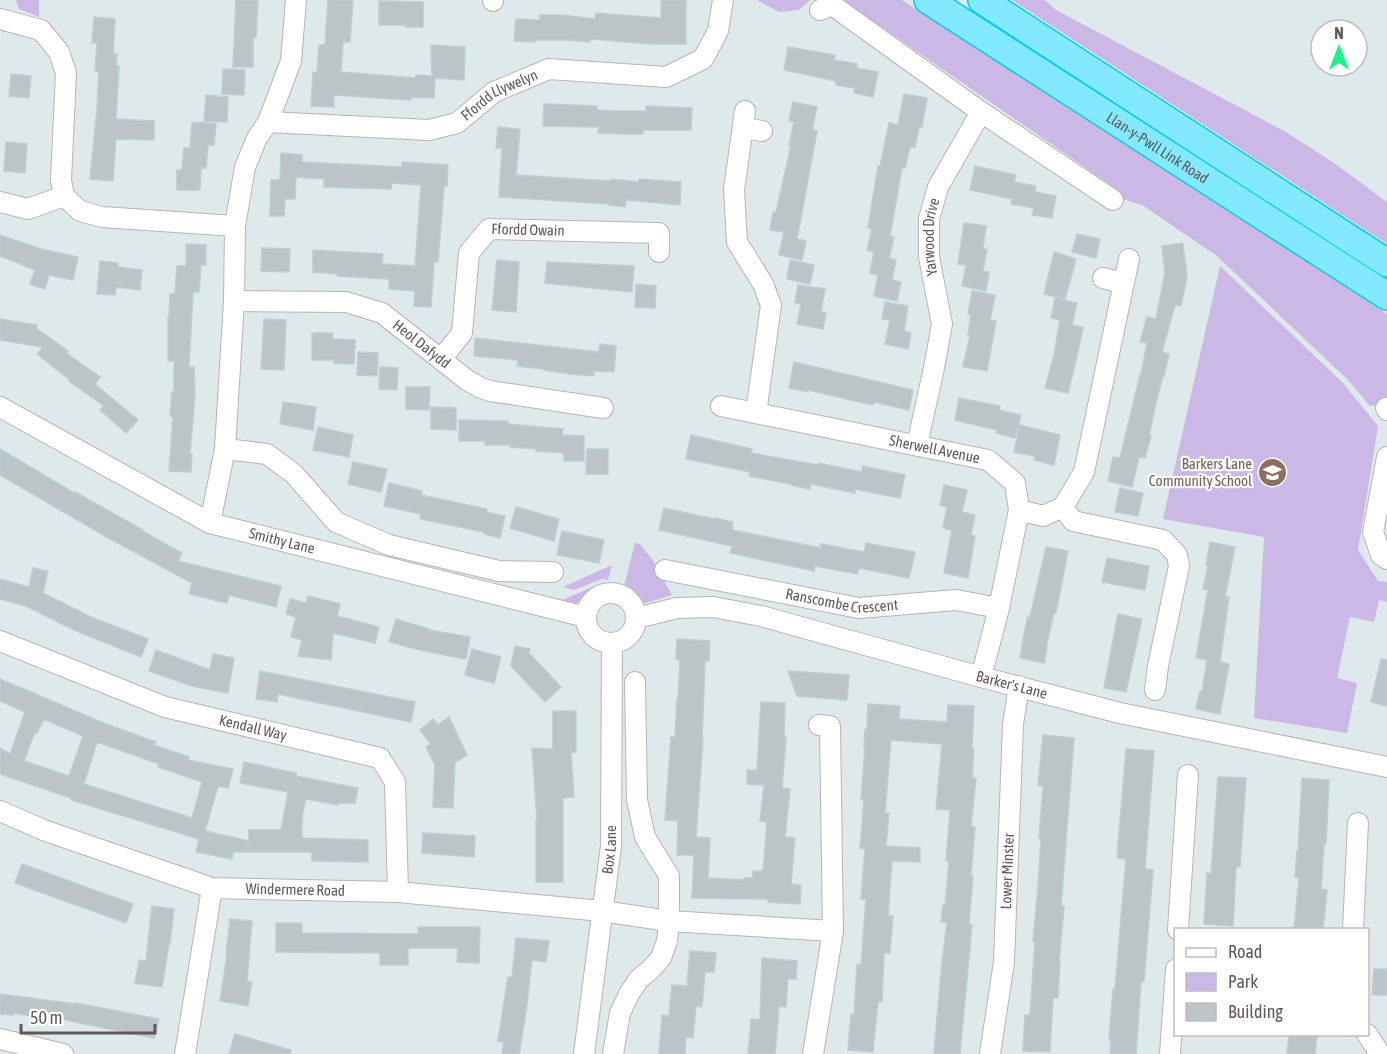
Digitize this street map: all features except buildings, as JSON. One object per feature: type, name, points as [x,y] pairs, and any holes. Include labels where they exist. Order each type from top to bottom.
[{"type":"highway","name":"Llan-y-Pwll Link Road","points":[[928,0],[1387,296]]},
{"type":"highway","name":"Llan-y-Pwll Link Road","points":[[982,0],[1387,263]]},
{"type":"street","points":[[210,523],[225,449],[234,301],[235,226],[245,167],[257,138],[268,122],[291,61],[296,0]]},
{"type":"street","name":"Ffordd Llywelyn","points":[[268,122],[429,130],[457,123],[494,92],[549,69],[666,77],[703,59],[718,31],[723,0]]},
{"type":"street","points":[[820,10],[832,5],[1102,199]]},
{"type":"street","points":[[0,19],[41,30],[59,52],[66,73],[61,180],[64,196],[80,211],[102,217],[235,226]]},
{"type":"street","name":"Yarwood Drive","points":[[917,445],[942,324],[929,257],[929,219],[938,187],[981,112]]},
{"type":"street","points":[[750,123],[734,190],[737,242],[763,284],[771,305],[756,413]]},
{"type":"street","points":[[0,202],[28,209],[64,196]]},
{"type":"street","name":"Ffordd Owain","points":[[441,360],[462,333],[469,253],[489,228],[658,233],[659,252]]},
{"type":"street","points":[[1019,510],[1042,516],[1063,507],[1084,472],[1129,259]]},
{"type":"street","points":[[1102,279],[1123,283]]},
{"type":"street","name":"Heol Dafydd","points":[[234,301],[346,302],[382,313],[478,387],[490,391],[603,408]]},
{"type":"street","name":"Sherwell Avenue","points":[[721,406],[988,460],[1015,483],[1019,510],[999,608],[981,677]]},
{"type":"street","name":"Smithy Lane","points":[[0,407],[210,523],[586,617]]},
{"type":"street","points":[[225,449],[267,453],[294,474],[336,522],[389,545],[499,571],[553,572]]},
{"type":"street","points":[[1387,457],[1373,532],[1381,555],[1387,559]]},
{"type":"street","points":[[1063,507],[1073,521],[1162,540],[1177,555],[1179,566],[1155,690]]},
{"type":"street","name":"Ranscombe Crescent","points":[[665,570],[688,566],[859,608],[956,600],[999,608]]},
{"type":"street","points":[[617,593],[625,596],[631,602],[636,609],[637,618],[633,633],[627,639],[612,644],[596,639],[587,626],[586,617],[587,610],[596,598],[602,594],[617,593]]},
{"type":"street","name":"Barker's Lane","points":[[637,618],[676,608],[713,607],[761,616],[1120,713],[1387,767]]},
{"type":"street","name":"Kendall Way","points":[[0,641],[165,707],[380,758],[395,782],[398,892]]},
{"type":"street","name":"Box Lane","points":[[585,1054],[611,846],[612,644]]},
{"type":"street","points":[[613,1054],[620,1013],[639,980],[661,958],[667,941],[669,921],[669,876],[645,837],[637,800],[634,682]]},
{"type":"street","name":"Lower Minster","points":[[990,1054],[1004,962],[1013,724],[1019,687]]},
{"type":"street","points":[[813,1054],[833,931],[832,726]]},
{"type":"street","points":[[1178,928],[1188,776]]},
{"type":"street","name":"Windermere Road","points":[[0,811],[46,831],[212,888],[398,892],[602,911],[669,921],[833,931]]},
{"type":"street","points":[[1353,928],[1358,823]]},
{"type":"street","points":[[185,1054],[212,888]]},
{"type":"street","points":[[1170,1054],[1174,997]]},
{"type":"street","points":[[1368,1036],[1380,1054]]},
{"type":"street","points":[[0,1039],[57,1053]]},
{"type":"green space","points":[[16,0],[39,0],[39,17],[19,9]]},
{"type":"green space","points":[[757,0],[810,0],[799,10],[779,12]]},
{"type":"green space","points":[[833,0],[902,0],[1387,314],[1387,405],[1370,406],[1348,380],[1217,256],[1142,205],[1116,197],[1115,188],[851,6]]},
{"type":"green space","points":[[1012,0],[1045,0],[1056,10],[1286,132],[1334,163],[1387,202],[1387,244]]},
{"type":"green space","name":"Barkers Lane Community School","points":[[1220,266],[1343,383],[1378,426],[1358,550],[1378,581],[1387,582],[1387,602],[1379,600],[1374,622],[1350,617],[1337,678],[1357,683],[1347,733],[1254,718],[1264,537],[1163,519]]},
{"type":"green space","points":[[635,543],[640,544],[652,559],[672,595],[639,605],[635,596],[623,590]]},
{"type":"green space","points":[[612,565],[608,580],[602,579],[574,590],[563,587]]},
{"type":"green space","points":[[602,583],[614,585],[612,590],[602,591],[590,599],[576,603],[562,600]]},
{"type":"place","name":"Barkers Lane Community School","points":[[1273,473]]}]
